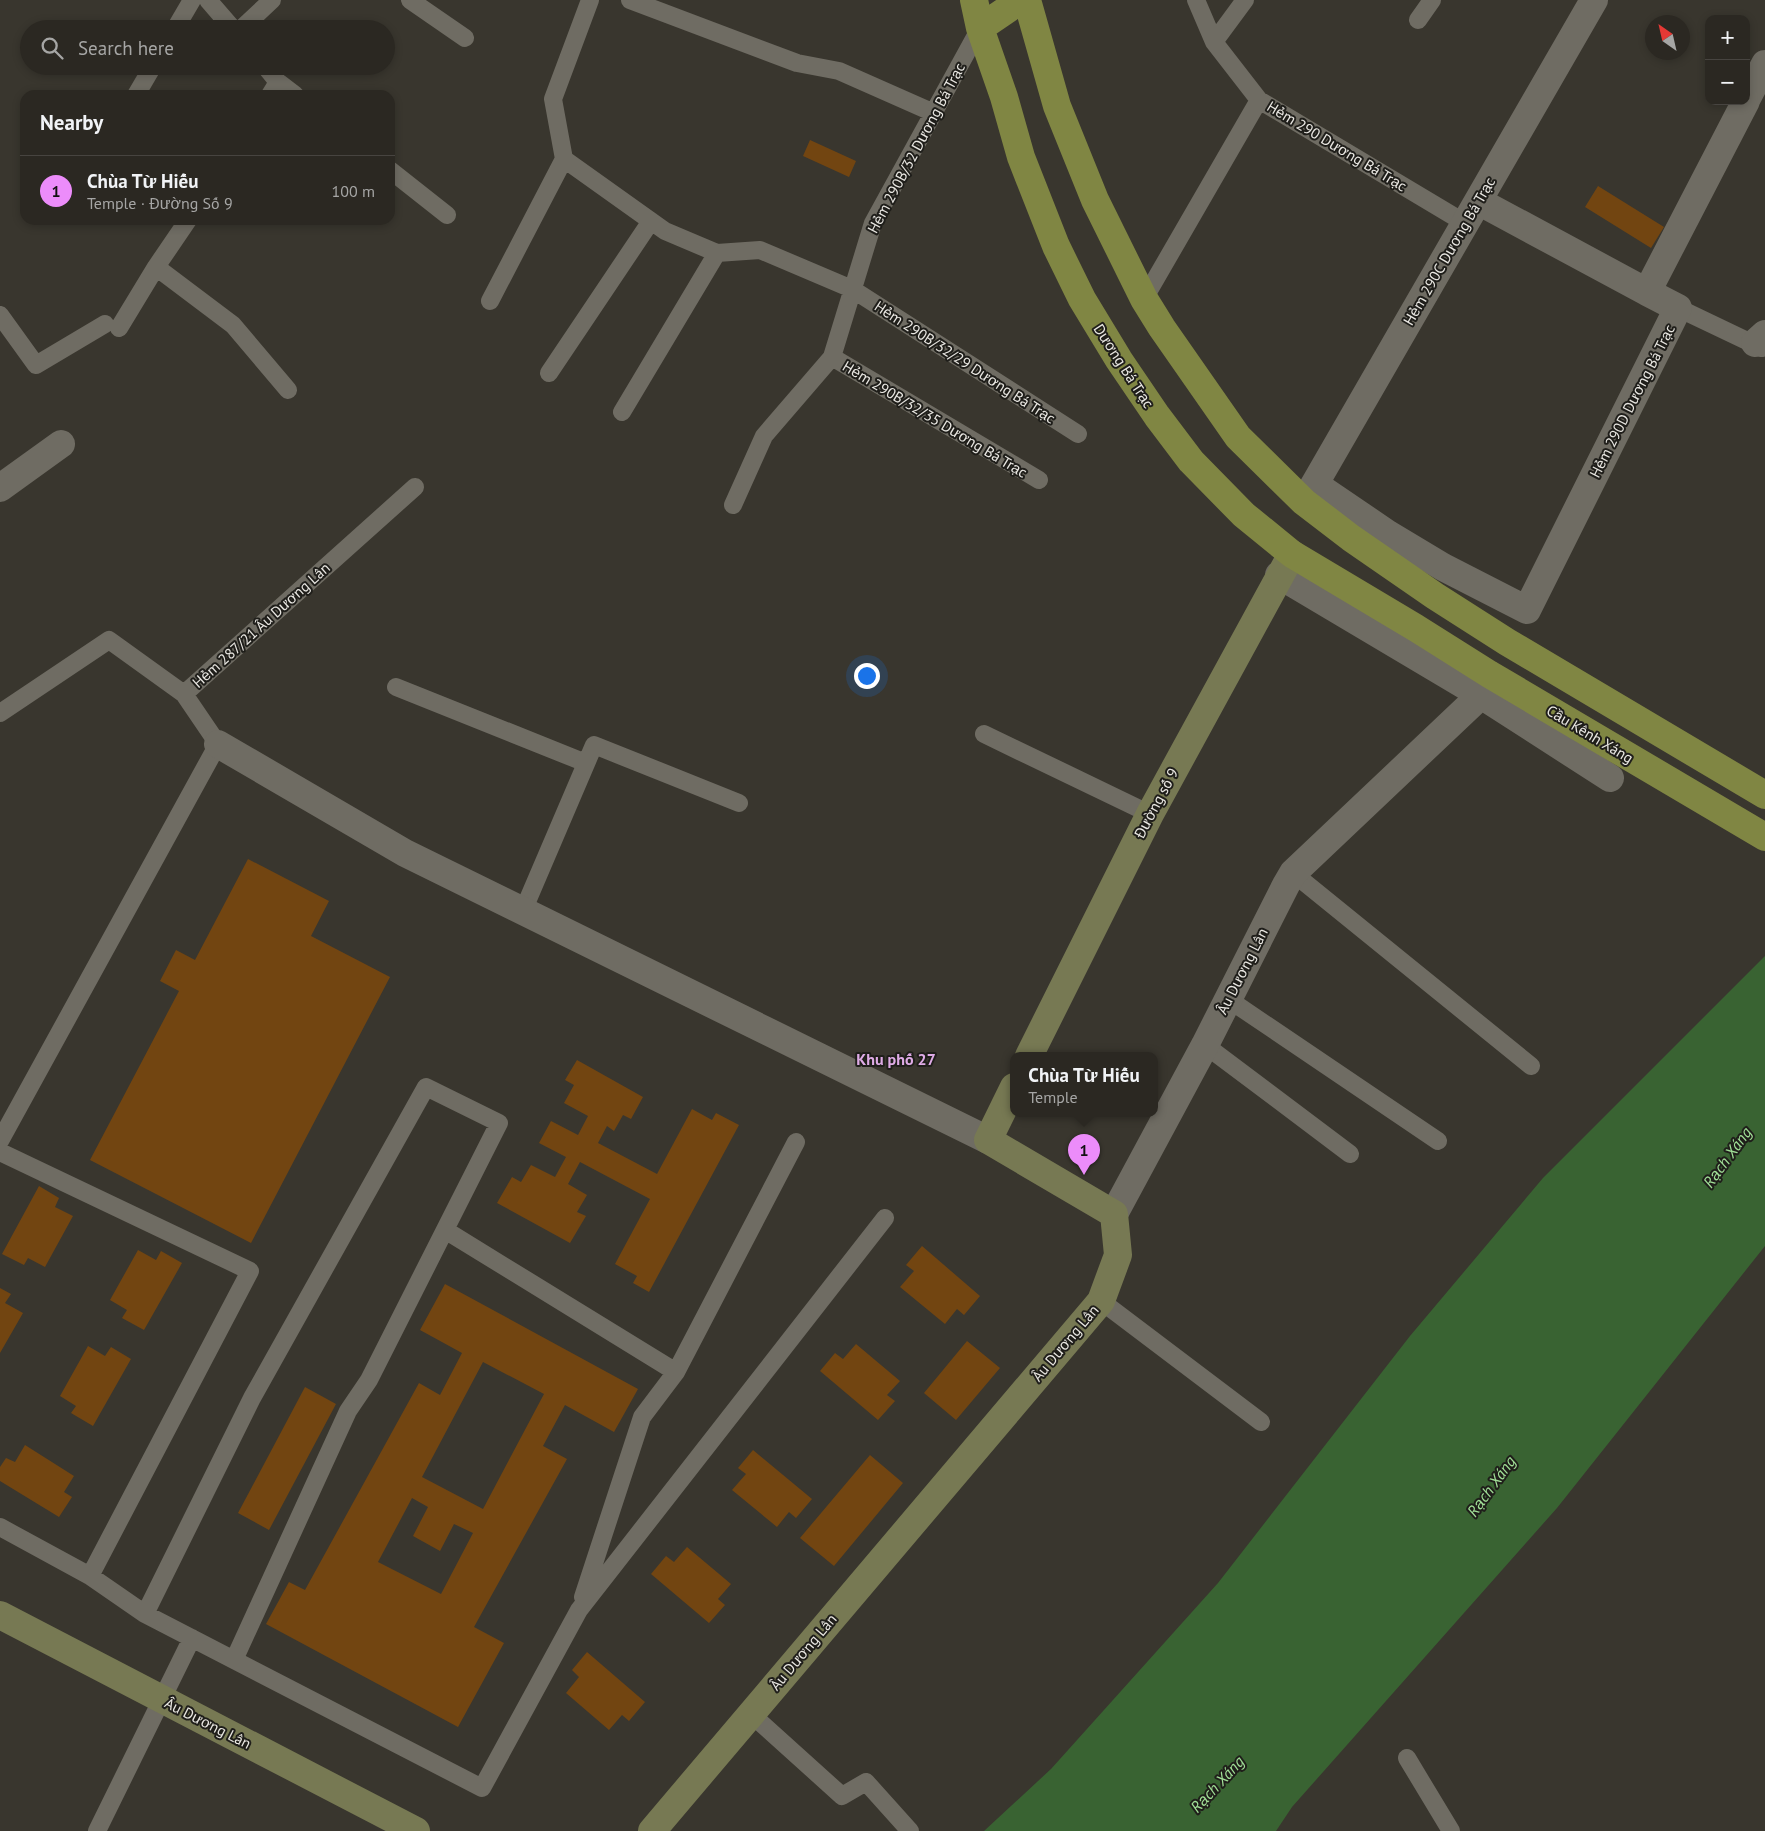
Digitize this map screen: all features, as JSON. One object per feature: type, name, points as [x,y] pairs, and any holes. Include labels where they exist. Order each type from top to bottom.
[{"type":"main road","name":"Dương Bá Trạc","points":[[974,0],[980,28],[1004,97],[1021,157],[1056,246],[1087,307],[1119,360],[1157,416],[1192,461],[1244,515],[1286,564],[1416,628]]},
{"type":"main road","points":[[980,28],[1021,0]]},
{"type":"main road","points":[[1027,0],[1057,106],[1095,200],[1144,298],[1162,328],[1238,437],[1310,493],[1352,538],[1435,596],[1507,642],[1765,795]]},
{"type":"main road","name":"Cầu Kênh Xáng","points":[[1416,628],[1489,674],[1765,837]]},
{"type":"street","name":"Hẻm 290C Dương Bá Trạc","points":[[1310,493],[1594,0]]},
{"type":"street","points":[[1750,93],[1765,64]]},
{"type":"street","points":[[1647,292],[1744,105]]},
{"type":"street","name":"Hẻm 290D Dương Bá Trạc","points":[[1310,493],[1527,610],[1678,308],[1471,212]]},
{"type":"street","points":[[0,488],[61,444]]},
{"type":"street","points":[[1286,564],[1481,695],[1610,778]]},
{"type":"street","name":"Đường số 9","points":[[1031,1052],[1150,814],[1286,564]]},
{"type":"street","name":"Âu Dương Lân","points":[[652,1831],[1101,1301],[1118,1255],[1114,1214],[1204,1046],[1293,873],[1481,695]]},
{"type":"street","points":[[218,744],[405,853],[988,1140],[1114,1214]]},
{"type":"street","points":[[988,1140],[1010,1095]]},
{"type":"street","name":"Âu Dương Lân","points":[[0,1615],[416,1831]]},
{"type":"lane","points":[[180,20],[192,0]]},
{"type":"lane","points":[[208,0],[225,20]]},
{"type":"lane","points":[[251,20],[272,0]]},
{"type":"lane","points":[[410,0],[465,38]]},
{"type":"lane","points":[[490,301],[564,159],[553,99],[590,0]]},
{"type":"lane","points":[[630,0],[797,63],[839,71],[934,113]]},
{"type":"lane","name":"Hẻm 290 Dương Bá Trạc","points":[[1196,0],[1214,42],[1259,100],[1471,212]]},
{"type":"lane","points":[[1214,42],[1246,0]]},
{"type":"lane","points":[[1418,20],[1432,0]]},
{"type":"lane","name":"Hẻm 290B/32 Dương Bá Trạc","points":[[733,505],[764,436],[832,358],[873,223],[980,28]]},
{"type":"lane","points":[[139,90],[148,75]]},
{"type":"lane","points":[[269,75],[274,88]]},
{"type":"lane","points":[[1144,298],[1259,100]]},
{"type":"lane","points":[[564,159],[665,231],[717,253],[622,412]]},
{"type":"lane","points":[[395,174],[447,215]]},
{"type":"lane","points":[[549,373],[651,221]]},
{"type":"lane","points":[[0,315],[36,365],[112,326],[185,225]]},
{"type":"lane","name":"Hẻm 290B/32/29 Dương Bá Trạc","points":[[717,253],[760,250],[852,289],[1078,434]]},
{"type":"lane","points":[[156,267],[233,325],[288,390]]},
{"type":"lane","points":[[1678,308],[1762,343]]},
{"type":"lane","name":"Hẻm 290B/32/35 Dương Bá Trạc","points":[[832,358],[1039,480]]},
{"type":"lane","name":"Hẻm 287/21 Âu Dương Lân","points":[[0,713],[109,640],[184,694],[415,487]]},
{"type":"lane","points":[[396,687],[586,762]]},
{"type":"lane","points":[[0,1141],[218,744],[184,694]]},
{"type":"lane","points":[[984,734],[1150,814]]},
{"type":"lane","points":[[523,911],[594,745],[739,803]]},
{"type":"lane","points":[[1293,873],[1531,1066]]},
{"type":"lane","points":[[1228,999],[1438,1140]]},
{"type":"lane","points":[[1204,1046],[1350,1154]]},
{"type":"lane","points":[[145,1614],[252,1398],[426,1087],[498,1123],[369,1380],[348,1411],[234,1660]]},
{"type":"lane","points":[[579,1610],[642,1418],[676,1372],[796,1142]]},
{"type":"lane","points":[[0,1152],[250,1271],[90,1576]]},
{"type":"lane","points":[[0,1527],[90,1576],[145,1614],[482,1788],[579,1610],[885,1218]]},
{"type":"lane","points":[[445,1230],[676,1372]]},
{"type":"lane","points":[[1101,1301],[1261,1422]]},
{"type":"lane","points":[[97,1831],[192,1638]]},
{"type":"lane","points":[[751,1714],[842,1796],[866,1782],[910,1831]]},
{"type":"lane","points":[[1407,1758],[1451,1831]]},
{"type":"water","name":"Rạch Xáng","points":[[1765,956],[1765,1246],[1557,1508],[1292,1807],[1276,1831],[984,1831],[1051,1769],[1218,1583],[1410,1336],[1543,1178]]},
{"type":"building","points":[[810,140],[856,161],[849,177],[803,156]]},
{"type":"building","points":[[1598,186],[1664,227],[1651,248],[1585,207]]},
{"type":"building","points":[[248,859],[329,901],[311,936],[390,977],[251,1243],[90,1160],[179,991],[160,981],[176,950],[195,960]]},
{"type":"building","points":[[577,1060],[643,1097],[631,1119],[623,1115],[614,1131],[607,1126],[598,1143],[657,1174],[692,1109],[712,1120],[716,1113],[739,1125],[649,1292],[633,1283],[637,1276],[615,1264],[650,1199],[580,1162],[568,1184],[587,1195],[577,1212],[586,1216],[570,1243],[497,1203],[512,1177],[521,1182],[531,1165],[555,1177],[566,1157],[539,1143],[551,1121],[578,1135],[588,1116],[564,1103],[574,1085],[565,1080]]},
{"type":"building","points":[[39,1186],[59,1198],[55,1207],[73,1216],[45,1267],[28,1258],[24,1265],[2,1254]]},
{"type":"building","points":[[922,1246],[980,1296],[964,1315],[957,1309],[945,1324],[900,1287],[914,1271],[906,1265]]},
{"type":"building","points":[[138,1250],[156,1260],[161,1251],[182,1263],[144,1330],[122,1318],[127,1310],[110,1300]]},
{"type":"building","points":[[445,1284],[638,1389],[614,1432],[565,1405],[543,1446],[567,1459],[474,1627],[504,1643],[458,1727],[266,1624],[289,1582],[305,1590],[419,1383],[440,1395],[462,1353],[420,1330]],"holes":[[[483,1362],[544,1394],[483,1509],[422,1477]],[[412,1498],[428,1507],[413,1536],[440,1551],[454,1524],[473,1533],[441,1594],[378,1562]]]},
{"type":"building","points":[[0,1288],[11,1294],[5,1303],[23,1313],[0,1353]]},
{"type":"building","points":[[967,1341],[1000,1368],[956,1420],[924,1393]]},
{"type":"building","points":[[856,1344],[900,1381],[887,1395],[895,1401],[878,1420],[820,1371],[835,1353],[843,1359]]},
{"type":"building","points":[[88,1346],[105,1356],[111,1347],[131,1359],[93,1426],[71,1413],[76,1406],[60,1396]]},
{"type":"building","points":[[305,1387],[336,1404],[269,1530],[238,1513]]},
{"type":"building","points":[[25,1445],[74,1476],[64,1492],[72,1497],[59,1517],[0,1481],[0,1467],[6,1458],[15,1462]]},
{"type":"building","points":[[753,1450],[812,1499],[796,1518],[789,1512],[777,1527],[732,1490],[746,1474],[738,1468]]},
{"type":"building","points":[[870,1455],[903,1483],[834,1566],[800,1538]]},
{"type":"building","points":[[687,1547],[731,1584],[718,1599],[725,1605],[709,1623],[651,1574],[666,1556],[674,1562]]},
{"type":"building","points":[[587,1652],[645,1702],[629,1721],[622,1715],[609,1730],[566,1693],[579,1677],[572,1670]]},
{"type":"place","name":"Chùa Từ Hiếu","points":[[1084,1175]]},
{"type":"district","name":"Khu phố 27","points":[[896,1059]]}]
